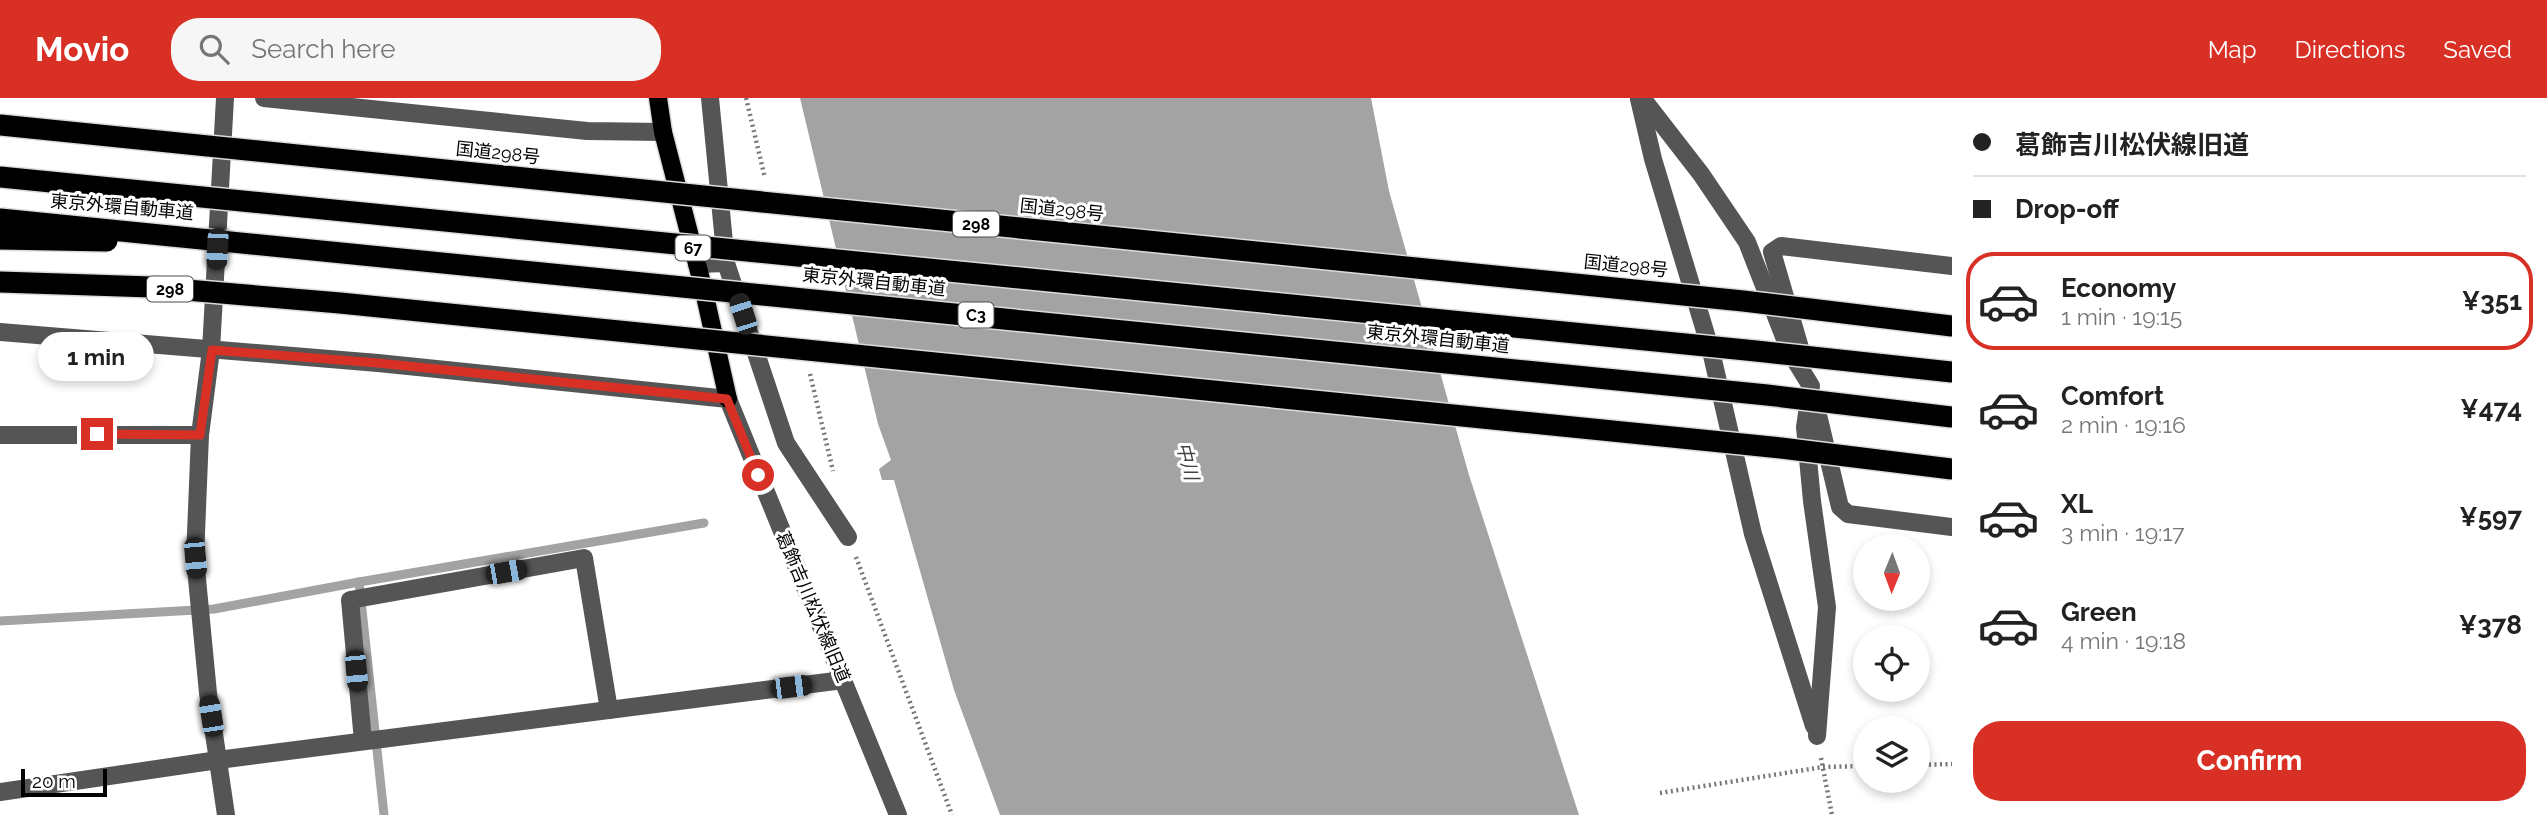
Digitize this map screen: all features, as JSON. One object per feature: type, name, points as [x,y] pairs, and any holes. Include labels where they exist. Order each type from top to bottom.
[{"type":"highway","name":"国道298号","points":[[0,125],[1743,300],[1952,326]]},
{"type":"highway","name":"東京外環自動車道","points":[[0,177],[1952,372]]},
{"type":"highway","name":"東京外環自動車道","points":[[0,219],[1767,395],[1952,417]]},
{"type":"highway","points":[[0,239],[273,245]]},
{"type":"highway","name":"298","points":[[0,282],[151,287],[340,303],[1781,448],[1952,469]]},
{"type":"main road","name":"67","points":[[658,98],[663,132],[697,264],[727,399]]},
{"type":"street","points":[[225,98],[212,350],[200,435],[195,558],[208,693],[226,815]]},
{"type":"street","points":[[264,98],[586,131],[663,132]]},
{"type":"street","points":[[709,98],[726,262],[786,443],[848,537]]},
{"type":"street","points":[[1641,98],[1701,174],[1747,242],[1790,352],[1811,386],[1805,427],[1812,501],[1828,607],[1817,736]]},
{"type":"street","points":[[1641,98],[1653,159],[1711,351],[1753,534],[1817,736]]},
{"type":"street","points":[[1952,266],[1781,246],[1772,253],[1811,386],[1840,507],[1848,514],[1952,527]]},
{"type":"street","points":[[697,264],[726,262]]},
{"type":"street","points":[[0,332],[378,363],[727,399]]},
{"type":"street","name":"葛飾吉川松伏線旧道","points":[[727,399],[898,815]]},
{"type":"street","points":[[0,435],[200,435]]},
{"type":"street","points":[[363,741],[350,600],[584,558],[609,710]]},
{"type":"street","points":[[0,792],[218,760],[843,680]]},
{"type":"path","points":[[746,98],[768,191]]},
{"type":"path","points":[[808,364],[836,484]]},
{"type":"path","points":[[848,537],[952,815]]},
{"type":"path","points":[[1817,736],[1832,815]]},
{"type":"path","points":[[1930,765],[1952,764]]},
{"type":"path","points":[[1660,793],[1823,767],[1853,766]]},
{"type":"water","name":"中川","points":[[800,98],[1371,98],[1389,191],[1469,475],[1579,815],[1000,815],[954,690],[894,480],[882,480],[879,469],[891,460],[878,424]]},
{"type":"waterway","points":[[384,815],[359,582],[704,523]]},
{"type":"waterway","points":[[0,621],[214,609],[359,582]]},
{"type":"route","points":[[97,434],[200,435],[212,350],[378,363],[727,399],[758,475]]}]
